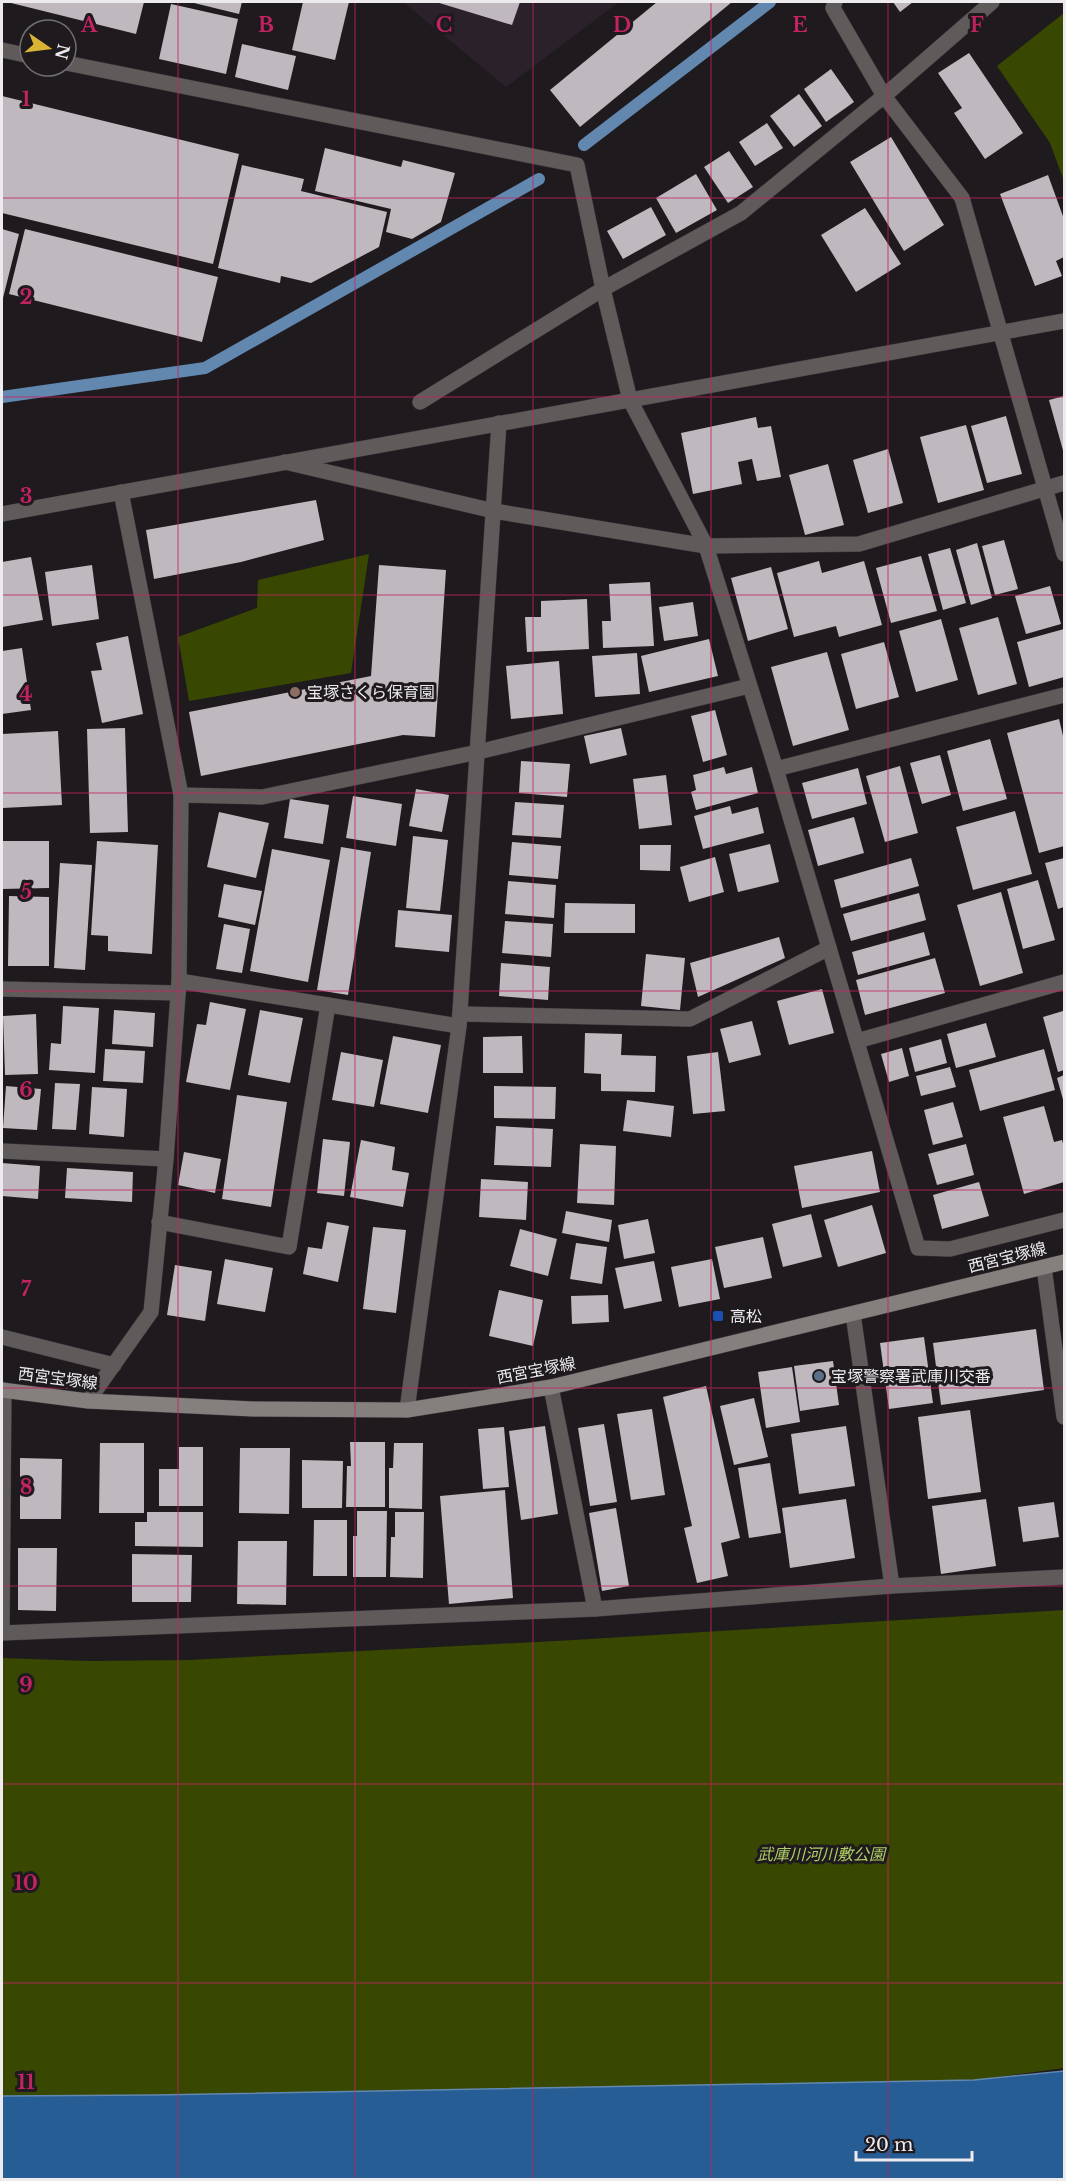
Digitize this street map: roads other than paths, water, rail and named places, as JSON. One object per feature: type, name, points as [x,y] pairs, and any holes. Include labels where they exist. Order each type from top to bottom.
[{"type":"main road","name":"西宮宝塚線","points":[[3,1390],[88,1401],[253,1409],[407,1410],[551,1387],[1065,1262]]},
{"type":"street","points":[[835,2],[833,8],[884,96],[962,198],[1065,554]]},
{"type":"street","points":[[420,402],[603,289],[741,213],[884,96],[992,2]]},
{"type":"street","points":[[2,50],[18,53]]},
{"type":"street","points":[[78,65],[577,165],[603,289],[630,400],[706,546],[776,769],[918,1248],[951,1249],[1065,1220]]},
{"type":"street","points":[[2,514],[1065,321]]},
{"type":"street","points":[[407,1410],[460,1020],[499,423]]},
{"type":"street","points":[[285,462],[494,511],[706,546],[859,544],[1065,483]]},
{"type":"street","points":[[88,1401],[151,1312],[166,1159],[179,987],[181,795],[121,492]]},
{"type":"street","points":[[181,795],[262,797],[478,752],[750,686]]},
{"type":"street","points":[[776,769],[1065,695]]},
{"type":"street","points":[[2,989],[179,987],[460,1020],[690,1019],[829,948]]},
{"type":"street","points":[[857,1041],[1065,982]]},
{"type":"street","points":[[159,1222],[289,1246],[328,1005]]},
{"type":"street","points":[[2,1150],[166,1159]]},
{"type":"street","points":[[1044,1267],[1065,1418]]},
{"type":"street","points":[[853,1314],[892,1587]]},
{"type":"street","points":[[2,1336],[114,1365]]},
{"type":"street","points":[[551,1387],[595,1609]]},
{"type":"street","points":[[3,1390],[2,1631],[595,1609],[1065,1577]]},
{"type":"water","points":[[1064,2071],[1064,2179],[2,2179],[2,2096],[974,2080]]},
{"type":"waterway","points":[[584,145],[770,2]]},
{"type":"waterway","points":[[2,397],[205,368],[539,179]]},
{"type":"place","name":"宝塚さくら保育園","points":[[295,692]]},
{"type":"place","name":"高松","points":[[718,1316]]},
{"type":"place","name":"宝塚警察署武庫川交番","points":[[819,1376]]},
{"type":"park label","name":"武庫川河川敷公園","points":[[821,1854]]}]
